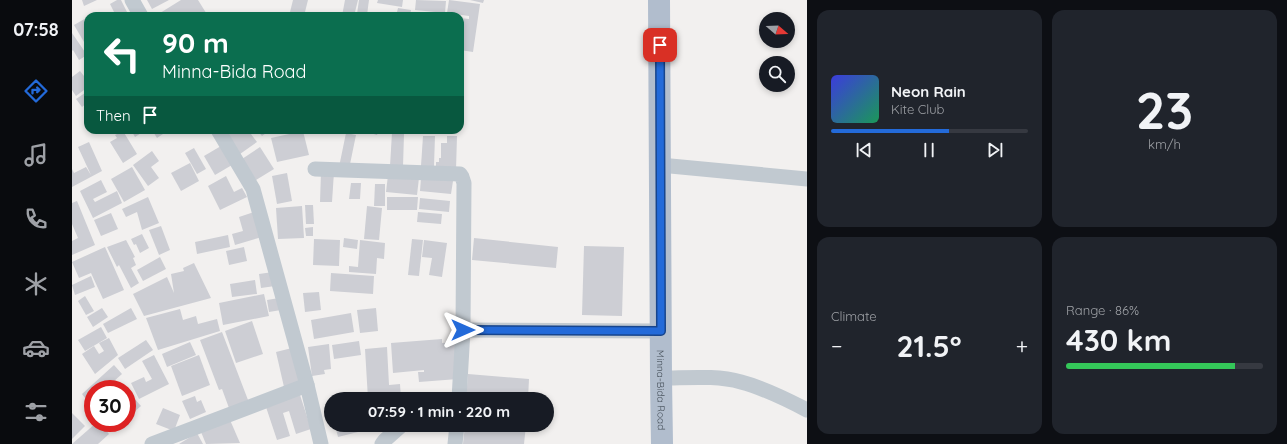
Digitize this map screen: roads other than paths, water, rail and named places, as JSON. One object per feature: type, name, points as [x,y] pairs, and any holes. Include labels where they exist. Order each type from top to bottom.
[{"type":"main road","name":"Minna-Bida Road","points":[[660,0],[662,444]]},
{"type":"street","points":[[132,0],[139,12]]},
{"type":"street","points":[[220,134],[253,189],[307,385],[321,444]]},
{"type":"street","points":[[660,165],[807,179]]},
{"type":"street","points":[[315,169],[460,174],[462,177],[464,182],[463,330],[459,392]]},
{"type":"street","points":[[463,330],[661,331]]},
{"type":"street","points":[[661,378],[714,378],[740,381],[768,390],[807,410]]},
{"type":"street","points":[[152,444],[307,385]]},
{"type":"street","points":[[382,444],[394,432]]},
{"type":"street","points":[[456,444],[457,432]]}]
